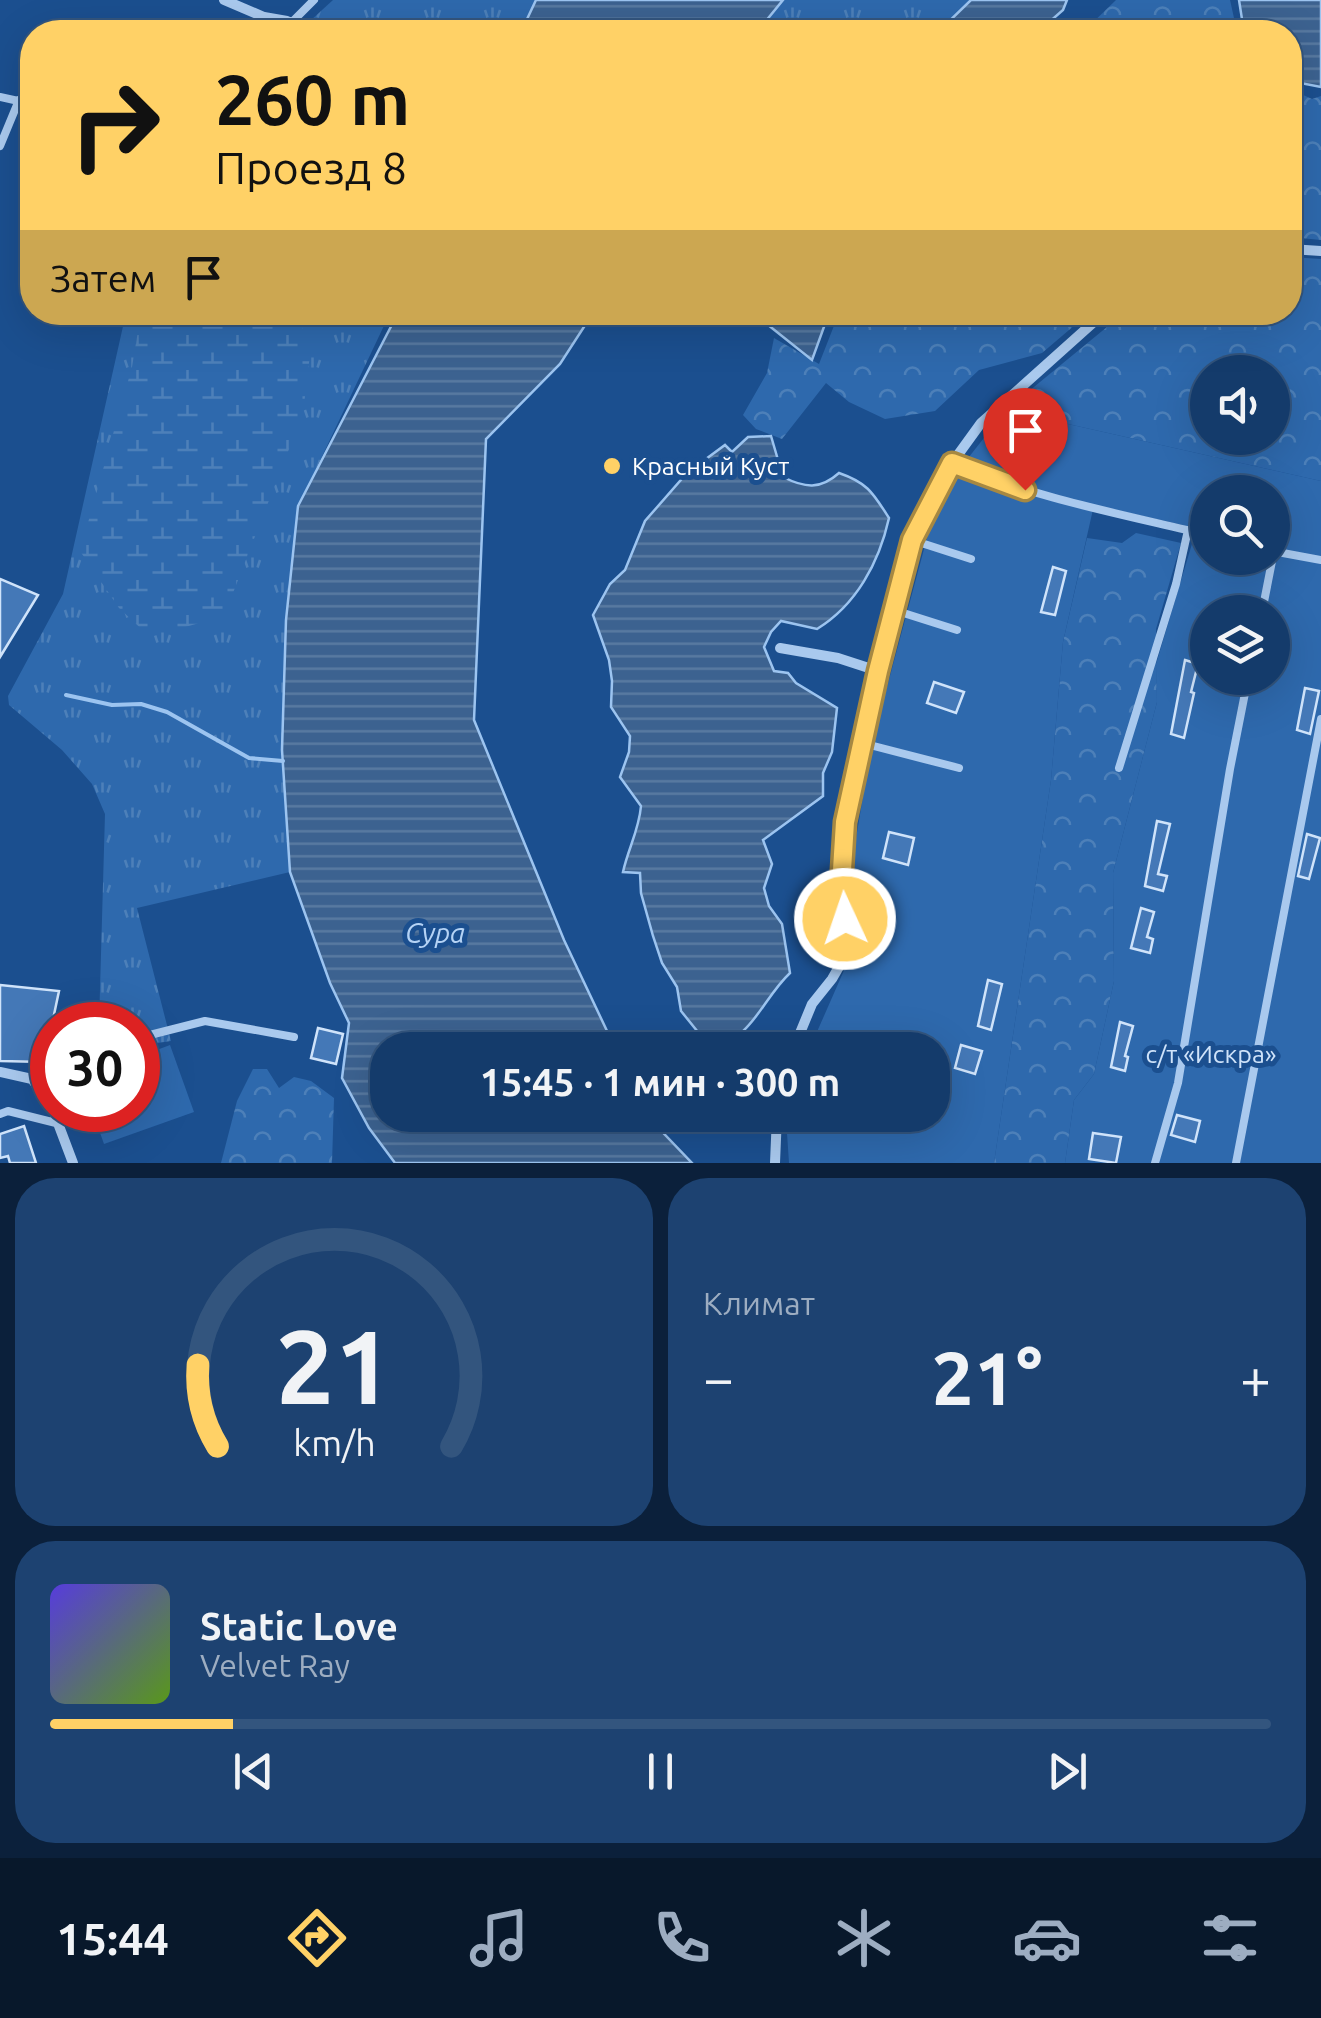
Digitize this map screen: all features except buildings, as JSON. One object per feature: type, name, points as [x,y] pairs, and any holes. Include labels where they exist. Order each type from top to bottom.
[{"type":"street","points":[[224,0],[264,17],[284,20]]},
{"type":"street","points":[[801,1032],[812,1004],[844,958],[845,822],[912,540],[952,463],[981,423],[1090,325]]},
{"type":"street","points":[[780,648],[838,658],[878,671]]},
{"type":"street","points":[[0,1072],[30,1079]]},
{"type":"street","points":[[63,1132],[73,1163]]},
{"type":"street","points":[[775,1163],[777,1132]]},
{"type":"lane","points":[[291,20],[314,0]]},
{"type":"lane","points":[[0,97],[19,100],[0,146]]},
{"type":"lane","points":[[952,463],[993,481],[1090,509],[1188,530],[1176,584],[1119,768]]},
{"type":"lane","points":[[912,540],[971,559]]},
{"type":"lane","points":[[1290,554],[1321,560]]},
{"type":"lane","points":[[894,610],[958,630]]},
{"type":"lane","points":[[1155,1163],[1178,1083],[1245,695]]},
{"type":"lane","points":[[1236,1163],[1321,719]]},
{"type":"lane","points":[[862,744],[959,768]]},
{"type":"lane","points":[[160,1032],[205,1021],[294,1037]]},
{"type":"lane","points":[[0,1114],[30,1117]]},
{"type":"green space","points":[[333,0],[535,0],[526,20],[311,20]]},
{"type":"green space","points":[[783,0],[971,0],[950,20],[767,20]]},
{"type":"green space","points":[[1116,0],[1230,0],[1234,20],[1095,20]]},
{"type":"green space","points":[[1302,94],[1312,99],[1321,96],[1321,240],[1302,238]]},
{"type":"green space","points":[[1302,258],[1321,259],[1321,481],[1206,455],[1290,455],[1290,355],[1190,355],[1190,451],[1006,410],[1109,325],[1302,325]]},
{"type":"green space","points":[[123,325],[384,325],[298,507],[284,790],[290,872],[137,908],[171,1041],[160,1043],[160,1002],[100,1002],[105,814],[92,784],[62,750],[9,705],[8,696],[63,594]]},
{"type":"green space","points":[[139,325],[301,325],[311,346],[303,413],[224,616],[150,637],[119,608],[80,551],[132,367]]},
{"type":"green space","points":[[834,325],[1075,325],[1042,353],[979,370],[935,411],[885,419],[849,402],[826,383],[782,439],[756,429],[743,415],[767,373],[774,338],[819,364]]},
{"type":"green space","name":"с/т «Искра»","points":[[1006,410],[1190,451],[1190,455],[1206,455],[1321,481],[1321,1163],[1065,1163],[1074,1100],[1094,1074],[1114,981],[1113,873],[1157,702],[1156,664],[1190,550],[1190,575],[1290,575],[1290,475],[1190,475],[1190,533],[1183,525],[1094,505],[1063,642],[1051,780],[994,1163],[789,1163],[787,1132],[950,1132],[950,1032],[817,1032],[849,959],[850,874],[872,743],[927,538],[950,481]]},
{"type":"green space","points":[[1136,533],[1181,543],[1156,629],[1157,702],[1113,873],[1114,981],[1094,1074],[1074,1100],[1065,1163],[994,1163],[1051,780],[1063,642],[1087,538],[1122,543]]},
{"type":"green space","points":[[170,1045],[194,1112],[160,1124],[160,1049]]},
{"type":"green space","points":[[253,1069],[267,1069],[279,1088],[294,1077],[311,1081],[334,1098],[332,1163],[221,1163],[237,1101]]},
{"type":"green space","points":[[100,1132],[138,1132],[104,1144]]},
{"type":"water","points":[[536,0],[783,0],[767,20],[527,20]]},
{"type":"water","points":[[971,0],[1067,0],[1052,20],[950,20]]},
{"type":"water","points":[[1239,0],[1321,0],[1321,87],[1302,83],[1302,20],[1242,20]]},
{"type":"water","name":"Сура","points":[[392,325],[585,325],[560,364],[486,439],[474,720],[564,940],[607,1032],[370,1032],[370,1129],[342,1078],[349,1023],[330,983],[290,872],[282,750],[286,620],[298,506]]},
{"type":"water","points":[[768,325],[825,325],[812,360]]},
{"type":"water","name":"Красный Куст","points":[[771,436],[783,477],[812,486],[839,473],[869,490],[889,518],[872,567],[843,608],[817,629],[781,621],[764,647],[774,671],[788,673],[796,683],[837,708],[832,752],[823,773],[823,796],[763,840],[772,864],[764,888],[769,906],[782,924],[790,973],[742,1032],[698,1032],[681,1011],[677,987],[662,963],[641,893],[640,873],[623,872],[641,806],[620,777],[630,736],[611,707],[609,660],[593,615],[610,584],[625,570],[645,521],[687,473],[725,445],[732,452],[748,437]]},
{"type":"water","name":"Сура","points":[[372,1132],[662,1132],[692,1163],[395,1163]]},
{"type":"waterway","points":[[66,695],[112,705],[141,704],[167,712],[249,758],[283,761]]},
{"type":"place","name":"Красный Куст","points":[[612,466]]},
{"type":"route","points":[[845,919],[845,822],[912,540],[952,463],[1025,490]]}]
